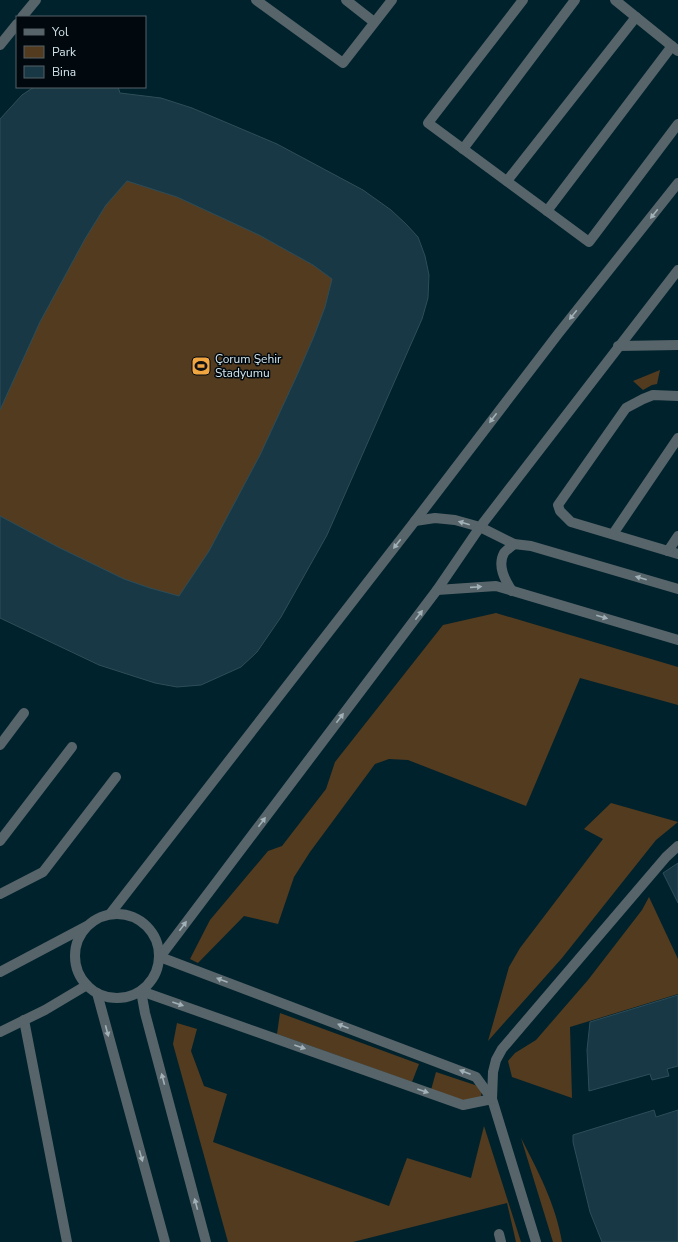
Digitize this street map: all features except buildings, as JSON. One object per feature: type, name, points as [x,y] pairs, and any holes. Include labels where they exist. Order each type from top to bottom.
[{"type":"street","points":[[23,16],[36,0]]},
{"type":"street","points":[[256,0],[343,63],[392,0]]},
{"type":"street","points":[[346,0],[374,22]]},
{"type":"street","points":[[523,0],[428,123],[589,242],[678,124]]},
{"type":"street","points":[[463,149],[575,0]]},
{"type":"street","points":[[547,211],[675,48],[615,0]]},
{"type":"street","points":[[507,181],[636,17]]},
{"type":"street","points":[[0,45],[16,25]]},
{"type":"street","points":[[110,914],[558,334],[678,183]]},
{"type":"street","points":[[160,957],[437,590],[480,527],[678,270]]},
{"type":"street","points":[[618,346],[678,345]]},
{"type":"street","points":[[678,396],[653,396],[626,408],[558,505],[560,511],[571,522],[673,552],[678,536]]},
{"type":"street","points":[[613,534],[678,438]]},
{"type":"street","points":[[415,521],[435,518],[455,520],[480,527],[514,544],[531,546],[678,589]]},
{"type":"street","points":[[512,591],[502,572],[502,562],[504,553],[514,544]]},
{"type":"street","points":[[437,590],[496,586],[678,640]]},
{"type":"street","points":[[0,745],[24,713]]},
{"type":"street","points":[[0,842],[72,747]]},
{"type":"street","points":[[0,894],[43,872],[116,777]]},
{"type":"street","points":[[492,1099],[493,1072],[496,1060],[502,1049],[666,857],[678,846]]},
{"type":"street","points":[[110,914],[122,914],[134,917],[145,924],[156,939],[160,957],[158,970],[151,982],[141,991],[130,996],[119,998],[108,997],[97,993],[79,974],[75,962],[79,936],[87,926],[97,918],[110,914]]},
{"type":"street","points":[[0,972],[48,945],[87,926]]},
{"type":"street","points":[[160,957],[476,1077],[492,1099],[536,1242]]},
{"type":"street","points":[[0,1032],[55,1004],[87,984]]},
{"type":"street","points":[[141,991],[463,1105],[492,1099]]},
{"type":"street","points":[[141,991],[145,1013],[206,1242]]},
{"type":"street","points":[[97,993],[165,1242]]},
{"type":"street","points":[[24,1020],[67,1242]]},
{"type":"green space","name":"Çorum Şehir Stadyumu","points":[[32,88],[118,88],[120,93],[161,98],[192,108],[277,144],[363,190],[391,210],[418,237],[428,298],[422,319],[327,535],[281,617],[257,652],[241,667],[201,684],[177,687],[155,683],[99,665],[0,618],[0,119],[22,95]]},
{"type":"green space","points":[[660,370],[657,384],[643,390],[633,381]]},
{"type":"green space","points":[[496,613],[678,667],[678,705],[580,678],[526,806],[408,760],[389,759],[375,764],[310,852],[294,877],[278,924],[244,916],[198,963],[190,959],[210,920],[268,851],[282,846],[326,789],[335,762],[443,625]]},
{"type":"green space","points":[[611,803],[678,822],[656,840],[562,958],[488,1041],[509,967],[520,948],[603,839],[584,829]]},
{"type":"green space","points":[[649,897],[678,959],[678,994],[570,1027],[572,1098],[512,1077],[508,1061],[515,1053],[536,1040],[588,980],[642,910]]},
{"type":"green space","points":[[280,1013],[419,1064],[412,1082],[277,1034]]},
{"type":"green space","points":[[177,1023],[197,1029],[191,1051],[204,1086],[227,1094],[213,1142],[389,1206],[407,1158],[471,1178],[484,1126],[521,1242],[516,1242],[507,1203],[353,1242],[228,1242],[173,1044]]},
{"type":"green space","points":[[436,1072],[478,1086],[482,1090],[481,1096],[474,1104],[431,1090]]},
{"type":"green space","points":[[521,1138],[551,1202],[562,1242],[553,1242]]},
{"type":"place","name":"Çorum Şehir Stadyumu","points":[[201,366]]}]
